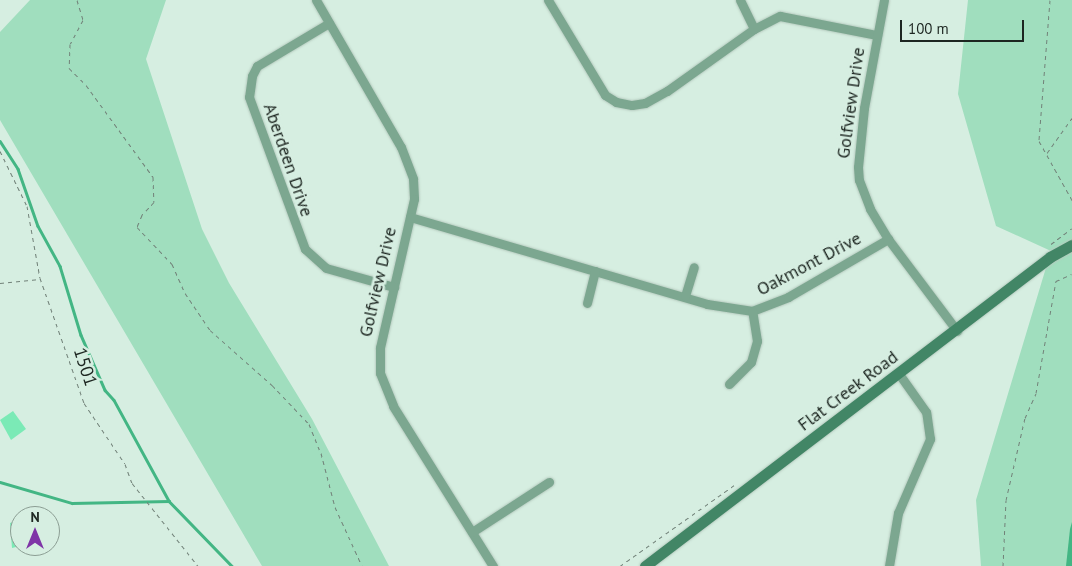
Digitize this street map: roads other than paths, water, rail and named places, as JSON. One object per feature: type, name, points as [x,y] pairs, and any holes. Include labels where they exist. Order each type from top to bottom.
[{"type":"street","name":"Golfview Drive","points":[[316,0],[408,160],[414,192],[410,218],[380,348],[383,381],[406,430],[493,566]]},
{"type":"street","points":[[548,0],[605,95],[616,102],[632,105],[645,103],[667,92],[754,29],[780,16],[795,17],[877,35]]},
{"type":"street","points":[[740,0],[754,29]]},
{"type":"street","name":"Golfview Drive","points":[[884,0],[877,35],[858,167],[862,193],[888,239],[957,331]]},
{"type":"street","name":"Aberdeen Drive","points":[[330,23],[257,66],[252,76],[249,97],[296,232],[305,249],[326,268],[394,287]]},
{"type":"street","name":"Oakmont Drive","points":[[410,218],[729,310],[752,311],[788,297],[888,239]]},
{"type":"street","name":"Flat Creek Road","points":[[646,566],[957,331],[1050,257],[1072,245]]},
{"type":"street","points":[[685,296],[694,267]]},
{"type":"street","points":[[587,303],[595,272]]},
{"type":"street","points":[[729,384],[751,362],[757,341],[752,311]]},
{"type":"street","points":[[888,566],[898,513],[930,439],[926,412],[899,374]]},
{"type":"street","points":[[472,532],[549,482]]},
{"type":"waterway","points":[[0,141],[18,169],[38,226],[60,266],[81,335],[105,390],[114,400],[169,501],[232,566]]},
{"type":"waterway","points":[[0,482],[72,503],[169,501]]}]
